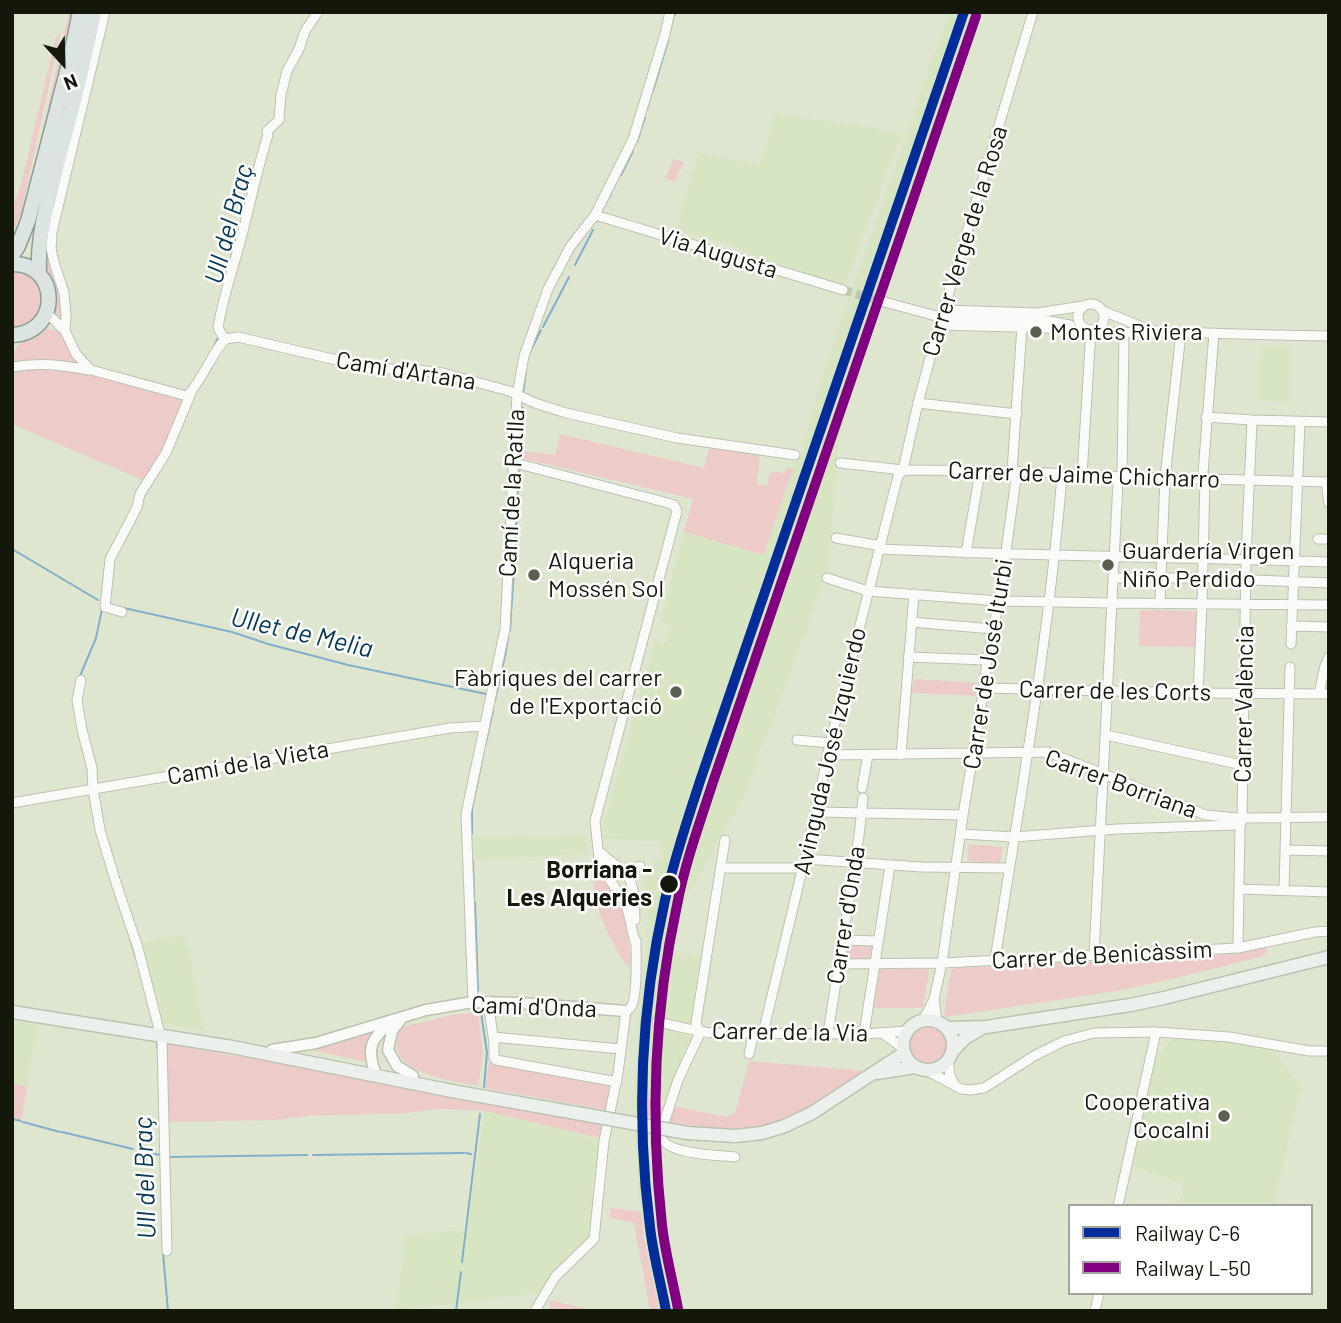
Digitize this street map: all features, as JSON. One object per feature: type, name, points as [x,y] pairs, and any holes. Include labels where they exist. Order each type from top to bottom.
[{"type":"main road","points":[[12,255],[28,221],[80,12]]},
{"type":"main road","points":[[39,274],[41,229],[94,12]]},
{"type":"main road","points":[[12,264],[19,263],[30,267],[39,274],[47,285],[50,299],[43,319],[31,331],[15,339]]},
{"type":"main road","points":[[922,1069],[910,1063],[903,1051],[907,1031],[923,1020],[942,1025],[986,1027],[1130,1005],[1329,957]]},
{"type":"main road","points":[[12,1012],[232,1047],[418,1081]]},
{"type":"main road","points":[[942,1025],[954,1043],[951,1056]]},
{"type":"main road","points":[[873,1073],[940,1068],[965,1038],[986,1027]]},
{"type":"main road","points":[[232,1047],[272,1050],[375,1070],[472,1094],[687,1133],[735,1136],[777,1129],[804,1118],[903,1051]]},
{"type":"street","points":[[91,370],[76,354],[65,331],[64,293],[51,249],[52,233],[105,12]]},
{"type":"street","points":[[122,612],[105,607],[110,559],[131,519],[140,494],[166,453],[192,391],[225,340],[218,331],[221,310],[267,131],[279,120],[287,71],[305,32],[318,12]]},
{"type":"street","name":"Camí de la Ratlla","points":[[473,1002],[466,814],[505,629],[517,395],[524,356],[548,289],[570,247],[594,215],[633,139],[670,12]]},
{"type":"street","name":"Carrer Verge de la Rosa","points":[[903,470],[942,317],[1033,12]]},
{"type":"street","name":"Via Augusta","points":[[594,215],[842,290]]},
{"type":"street","points":[[881,302],[942,317],[1076,331],[1103,323],[1103,311]]},
{"type":"street","points":[[1049,321],[1090,304],[1149,330]]},
{"type":"street","points":[[942,317],[1037,313],[1082,308]]},
{"type":"street","points":[[1082,308],[1078,319],[1089,328]]},
{"type":"street","points":[[942,317],[1049,321],[1124,332],[1149,330],[1329,336]]},
{"type":"street","points":[[43,319],[65,331]]},
{"type":"street","name":"Carrer de José Iturbi","points":[[923,1020],[934,999],[942,963],[987,660],[1006,554],[1016,479],[1012,471],[1022,327]]},
{"type":"street","points":[[1082,475],[1089,328]]},
{"type":"street","points":[[1094,955],[1118,482],[1122,477],[1124,332]]},
{"type":"street","points":[[1160,604],[1165,477],[1181,333]]},
{"type":"street","points":[[1198,693],[1205,478],[1203,473],[1213,333]]},
{"type":"street","name":"Camí d'Artana","points":[[225,340],[238,337],[375,369],[443,373],[509,391],[566,413],[677,438],[795,455]]},
{"type":"street","points":[[12,368],[54,364],[91,370],[187,396],[192,391]]},
{"type":"street","points":[[918,404],[1017,414]]},
{"type":"street","points":[[1206,417],[1252,421],[1329,422]]},
{"type":"street","name":"Carrer València","points":[[1238,948],[1246,559],[1252,421]]},
{"type":"street","points":[[1291,645],[1300,422]]},
{"type":"street","points":[[515,463],[668,503],[674,505],[677,511],[594,828],[601,865],[628,909],[636,946]]},
{"type":"street","name":"Carrer de Jaime Chicharro","points":[[840,463],[903,470],[1328,482]]},
{"type":"street","name":"Avinguda José Izquierdo","points":[[749,1054],[758,1033],[803,864],[868,591],[898,476],[903,470]]},
{"type":"street","points":[[966,553],[980,472]]},
{"type":"street","points":[[995,960],[1037,689],[1062,475]]},
{"type":"street","points":[[1328,482],[1329,503]]},
{"type":"street","points":[[836,538],[881,547],[966,553],[1329,562]]},
{"type":"street","points":[[1318,539],[1329,539]]},
{"type":"street","points":[[827,578],[868,591],[999,601],[1329,604]]},
{"type":"street","points":[[1114,578],[1329,583]]},
{"type":"street","points":[[901,755],[914,594]]},
{"type":"street","points":[[911,622],[993,629]]},
{"type":"street","points":[[1291,626],[1328,630]]},
{"type":"street","points":[[908,657],[987,660]]},
{"type":"street","points":[[1324,694],[1325,666],[1329,657]]},
{"type":"street","points":[[1284,890],[1290,667]]},
{"type":"street","points":[[81,680],[77,700],[92,768],[100,830],[138,948],[160,1035],[167,1251]]},
{"type":"street","name":"Carrer de les Corts","points":[[984,688],[1324,694]]},
{"type":"street","name":"Camí de la Vieta","points":[[12,803],[450,728],[485,726]]},
{"type":"street","points":[[1106,735],[1242,765]]},
{"type":"street","points":[[797,740],[830,743]]},
{"type":"street","name":"Carrer Borriana","points":[[827,755],[1048,752],[1206,815],[1242,820],[1329,816]]},
{"type":"street","name":"Carrer d'Onda","points":[[828,1032],[868,755]]},
{"type":"street","points":[[816,812],[963,815]]},
{"type":"street","points":[[1206,815],[1206,826]]},
{"type":"street","points":[[961,834],[1014,837],[1235,824],[1242,820]]},
{"type":"street","points":[[725,840],[696,1023],[700,1033],[678,1080],[660,1138],[678,1150],[735,1157]]},
{"type":"street","points":[[1285,850],[1329,851]]},
{"type":"street","points":[[535,1311],[555,1277],[594,1239],[604,1141],[617,1082],[626,1011],[633,1003],[636,946],[633,890],[623,871],[600,853]]},
{"type":"street","points":[[721,868],[854,863],[1009,869]]},
{"type":"street","points":[[608,876],[612,870],[623,871],[640,866]]},
{"type":"street","points":[[864,1034],[890,866]]},
{"type":"street","points":[[1239,889],[1329,892]]},
{"type":"street","points":[[621,894],[633,890]]},
{"type":"street","name":"Carrer de Benicàssim","points":[[838,964],[942,963],[1238,948],[1329,931]]},
{"type":"street","points":[[842,940],[878,941]]},
{"type":"street","name":"Carrer de José Iturbi","points":[[934,999],[942,1025]]},
{"type":"street","points":[[488,1001],[495,1059],[617,1082]]},
{"type":"street","name":"Camí d'Onda","points":[[272,1050],[316,1043],[448,1005],[473,1002],[626,1011]]},
{"type":"street","points":[[375,1070],[385,1060],[396,1020]]},
{"type":"street","points":[[375,1070],[370,1055],[372,1046],[383,1029],[396,1020]]},
{"type":"street","name":"Carrer de la Via","points":[[657,1021],[698,1031],[864,1034],[907,1031]]},
{"type":"street","points":[[922,1069],[958,1088],[984,1088],[1054,1046],[1094,1033],[1156,1032],[1228,1037],[1309,1051],[1329,1051]]},
{"type":"street","points":[[1118,1204],[1156,1032]]},
{"type":"street","name":"Carrer de la Via","points":[[883,1033],[903,1051]]},
{"type":"street","points":[[493,1037],[621,1049]]},
{"type":"street","points":[[388,1050],[397,1066],[418,1081]]},
{"type":"street","points":[[951,1056],[950,1075],[958,1088]]},
{"type":"street","points":[[309,1062],[375,1070]]},
{"type":"shaded area","points":[[69,12],[76,12],[28,207],[24,213]]},
{"type":"shaded area","points":[[949,12],[971,12],[890,272],[867,336],[839,435],[828,570],[746,792],[680,910],[667,950],[713,957],[702,1028],[669,1104],[651,1096],[647,1098],[645,1129],[650,1187],[673,1311],[659,1311],[642,1221],[634,1110],[639,1007],[648,912],[640,903],[648,867],[652,867],[655,859],[660,860],[663,850],[659,849],[662,841],[603,839],[603,824],[655,641],[666,643],[671,625],[660,621],[684,532],[765,555],[796,459],[801,455],[825,367]]},
{"type":"shaded area","points":[[61,31],[21,213],[12,234],[12,209],[20,188],[56,37]]},
{"type":"shaded area","points":[[775,113],[902,133],[845,286],[777,265],[732,246],[676,230],[698,152],[760,165]]},
{"type":"shaded area","points":[[67,144],[51,232],[61,284],[64,326],[51,315],[44,271],[50,209]]},
{"type":"shaded area","points":[[674,158],[684,163],[674,182],[665,178]]},
{"type":"shaded area","points":[[12,268],[24,272],[39,283],[44,302],[34,322],[12,330]]},
{"type":"shaded area","points":[[42,329],[51,329],[64,335],[85,367],[53,365],[188,397],[164,453],[145,481],[12,424],[12,354],[21,341]]},
{"type":"shaded area","points":[[1261,346],[1291,347],[1290,402],[1259,401]]},
{"type":"shaded area","points":[[560,434],[704,468],[709,448],[760,454],[757,484],[767,486],[769,474],[772,472],[785,473],[786,468],[794,469],[764,555],[684,532],[693,499],[521,458],[521,451],[555,455]]},
{"type":"shaded area","points":[[1140,610],[1195,611],[1195,647],[1139,646]]},
{"type":"shaded area","points":[[914,679],[980,683],[979,696],[911,693]]},
{"type":"shaded area","points":[[586,836],[588,854],[475,860],[474,838]]},
{"type":"shaded area","points":[[969,844],[1003,847],[1000,863],[967,861]]},
{"type":"shaded area","points":[[595,879],[603,880],[623,906],[630,953],[628,967],[599,912],[594,889]]},
{"type":"shaded area","points":[[185,936],[205,1031],[164,1024],[159,1018],[140,942]]},
{"type":"shaded area","points":[[846,943],[874,944],[871,963],[844,962]]},
{"type":"shaded area","points":[[1263,947],[1267,950],[1264,956],[1123,990],[945,1017],[944,1014],[951,970],[955,968],[1225,955]]},
{"type":"shaded area","points":[[927,969],[929,971],[923,1008],[874,1008],[879,971]]},
{"type":"shaded area","points":[[478,1012],[483,1054],[478,1086],[450,1081],[420,1071],[407,1064],[399,1054],[397,1042],[402,1027]]},
{"type":"shaded area","points":[[12,1021],[38,1025],[27,1087],[12,1083]]},
{"type":"shaded area","points":[[928,1023],[943,1030],[950,1045],[943,1060],[928,1067],[913,1060],[906,1045],[913,1030]]},
{"type":"shaded area","points":[[375,1031],[367,1049],[367,1062],[307,1049]]},
{"type":"shaded area","points":[[1173,1038],[1241,1043],[1272,1049],[1301,1086],[1274,1204],[1190,1204],[1180,1201],[1184,1185],[1131,1165],[1155,1059]]},
{"type":"shaded area","points":[[165,1043],[238,1057],[240,1051],[604,1121],[600,1138],[484,1111],[440,1109],[274,1120],[169,1122],[166,1125]]},
{"type":"shaded area","points":[[749,1061],[863,1071],[803,1110],[768,1124],[719,1129],[667,1122],[672,1106],[727,1117],[735,1113]]},
{"type":"shaded area","points":[[489,1063],[612,1084],[606,1110],[485,1088]]},
{"type":"shaded area","points":[[12,1083],[27,1087],[21,1122],[12,1120]]},
{"type":"shaded area","points":[[647,1098],[663,1108],[664,1113],[660,1119],[647,1117]]},
{"type":"shaded area","points":[[484,1111],[600,1139],[590,1238],[550,1276],[542,1293],[395,1311],[406,1235],[466,1230]]},
{"type":"shaded area","points":[[610,1208],[641,1212],[659,1311],[650,1311],[634,1223],[610,1218]]},
{"type":"shaded area","points":[[549,1300],[597,1311],[550,1311]]},
{"type":"waterway","points":[[670,32],[673,19]]},
{"type":"waterway","points":[[653,91],[668,41]]},
{"type":"waterway","points":[[647,109],[651,95]]},
{"type":"waterway","points":[[641,129],[645,118]]},
{"type":"waterway","points":[[637,142],[640,133]]},
{"type":"waterway","points":[[621,175],[633,151]]},
{"type":"waterway","points":[[607,201],[611,194]]},
{"type":"waterway","points":[[575,265],[593,230]]},
{"type":"waterway","points":[[543,327],[569,277]]},
{"type":"waterway","points":[[530,352],[541,330]]},
{"type":"waterway","name":"Ull del Braç","points":[[214,346],[219,336]]},
{"type":"waterway","points":[[523,393],[526,371]]},
{"type":"waterway","points":[[521,431],[523,408]]},
{"type":"waterway","points":[[520,451],[521,435]]},
{"type":"waterway","points":[[517,503],[519,471]]},
{"type":"waterway","points":[[516,527],[517,511]]},
{"type":"waterway","points":[[514,564],[516,528]]},
{"type":"waterway","points":[[12,549],[98,600]]},
{"type":"waterway","points":[[511,613],[514,571]]},
{"type":"waterway","name":"Ullet de Melia","points":[[124,608],[232,632],[348,665],[486,694]]},
{"type":"waterway","name":"Ull del Braç","points":[[80,676],[96,638],[102,609]]},
{"type":"waterway","points":[[510,631],[511,614]]},
{"type":"waterway","points":[[506,650],[508,638]]},
{"type":"waterway","points":[[495,700],[506,651]]},
{"type":"waterway","points":[[485,746],[493,711]]},
{"type":"waterway","points":[[472,834],[472,809],[484,750]]},
{"type":"waterway","points":[[473,861],[474,901]]},
{"type":"waterway","points":[[475,902],[478,991]]},
{"type":"waterway","name":"Ull del Braç","points":[[130,938],[137,962]]},
{"type":"waterway","points":[[481,1012],[487,1053],[484,1087]]},
{"type":"waterway","name":"Ull del Braç","points":[[157,1044],[158,1051]]},
{"type":"waterway","points":[[462,1262],[480,1114]]},
{"type":"waterway","points":[[12,1119],[21,1121]]},
{"type":"waterway","points":[[23,1122],[60,1132]]},
{"type":"waterway","points":[[62,1132],[133,1149]]},
{"type":"waterway","points":[[147,1152],[160,1155]]},
{"type":"waterway","points":[[313,1155],[464,1153]]},
{"type":"waterway","points":[[466,1153],[471,1154]]},
{"type":"waterway","points":[[168,1157],[307,1155]]},
{"type":"waterway","name":"Ull del Braç","points":[[163,1253],[168,1311]]},
{"type":"waterway","points":[[456,1311],[461,1272]]},
{"type":"tunnel","points":[[843,290],[881,301]]},
{"type":"rail line","name":"C-6","points":[[666,1311],[650,1227],[642,1104],[646,1022],[665,900],[701,778],[964,12]]},
{"type":"rail line","name":"L-50","points":[[678,1309],[662,1225],[655,1104],[663,985],[680,889],[713,782],[976,16]]},
{"type":"place","name":"Montes Riviera","points":[[1036,332]]},
{"type":"place","name":"Guardería Virgen Niño Perdido","points":[[1108,565]]},
{"type":"place","name":"Alqueria Mossén Sol","points":[[534,575]]},
{"type":"place","name":"Fàbriques del carrer de l'Exportació","points":[[676,692]]},
{"type":"place","name":"Borriana - Les Alqueries","points":[[669,884]]},
{"type":"place","name":"Cooperativa Cocalni","points":[[1224,1116]]}]
